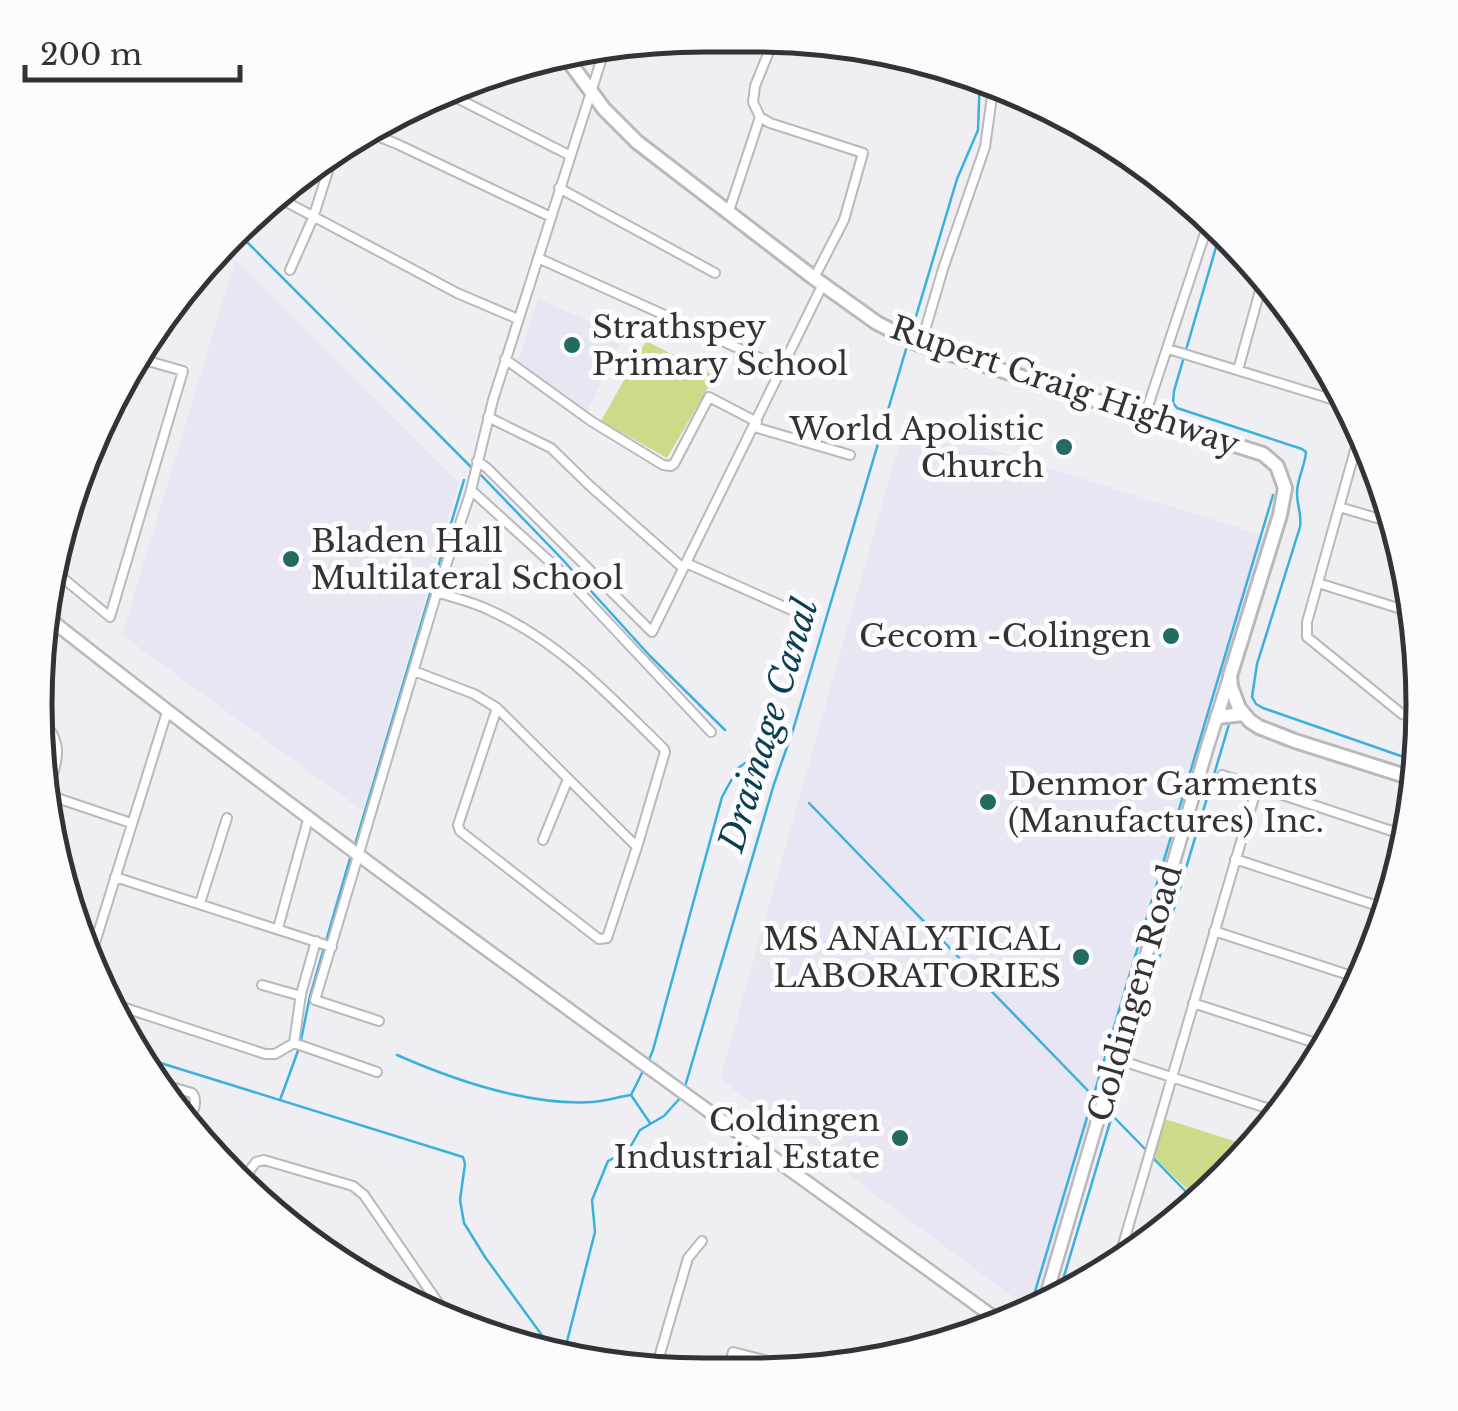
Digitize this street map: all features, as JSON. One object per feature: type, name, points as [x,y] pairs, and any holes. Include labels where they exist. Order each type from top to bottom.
[{"type":"main road","name":"Rupert Craig Highway","points":[[572,66],[604,109],[637,142],[728,214],[898,336],[1263,454],[1277,466],[1286,488],[1280,515],[1230,676]]},
{"type":"main road","points":[[58,625],[166,712],[989,1314]]},
{"type":"main road","points":[[1230,676],[1232,692],[1243,714],[1259,727],[1402,775]]},
{"type":"main road","name":"Coldingen Road","points":[[1050,1286],[1122,1061],[1230,676]]},
{"type":"main road","points":[[1217,717],[1243,714]]},
{"type":"street","points":[[477,461],[652,632],[782,368],[844,220],[863,152],[760,117],[752,102],[768,53]]},
{"type":"street","points":[[315,1000],[471,490],[488,417],[601,61]]},
{"type":"street","points":[[919,343],[985,147],[992,98]]},
{"type":"street","points":[[461,100],[569,155]]},
{"type":"street","points":[[728,214],[760,117]]},
{"type":"street","points":[[383,138],[551,217]]},
{"type":"street","points":[[290,270],[327,174]]},
{"type":"street","points":[[560,188],[715,274]]},
{"type":"street","points":[[288,204],[457,293],[518,319]]},
{"type":"street","points":[[1146,415],[1205,235]]},
{"type":"street","points":[[538,258],[782,368]]},
{"type":"street","points":[[1238,370],[1259,294]]},
{"type":"street","points":[[1168,349],[1328,398]]},
{"type":"street","points":[[506,359],[591,421],[663,465],[674,464],[709,397],[756,425],[850,455]]},
{"type":"street","points":[[65,580],[110,617],[183,371],[151,362]]},
{"type":"street","points":[[488,417],[551,448],[684,566],[796,612]]},
{"type":"street","points":[[1355,453],[1306,629],[1311,642],[1406,715]]},
{"type":"street","points":[[471,490],[558,569],[711,732]]},
{"type":"street","points":[[1339,507],[1378,518]]},
{"type":"street","points":[[1318,583],[1398,608]]},
{"type":"street","points":[[438,592],[487,608],[565,655],[664,749],[637,846],[607,938],[603,940],[458,826],[498,708]]},
{"type":"street","points":[[414,671],[474,694],[498,708],[637,846]]},
{"type":"street","points":[[96,939],[166,712]]},
{"type":"street","points":[[53,734],[58,750],[55,760]]},
{"type":"street","points":[[1222,775],[1393,831]]},
{"type":"street","points":[[542,840],[568,779]]},
{"type":"street","points":[[1124,1242],[1257,786]]},
{"type":"street","points":[[60,801],[130,823]]},
{"type":"street","points":[[278,928],[309,816]]},
{"type":"street","points":[[200,903],[227,818]]},
{"type":"street","points":[[1236,859],[1374,905]]},
{"type":"street","points":[[116,876],[332,946]]},
{"type":"street","points":[[1214,932],[1347,974]]},
{"type":"street","points":[[294,1043],[301,996],[316,941]]},
{"type":"street","points":[[262,985],[379,1021]]},
{"type":"street","points":[[1193,1003],[1312,1042]]},
{"type":"street","points":[[128,1009],[265,1054],[275,1054],[294,1043],[377,1072]]},
{"type":"street","points":[[1122,1061],[1267,1108]]},
{"type":"street","points":[[177,1088],[192,1092],[196,1102],[193,1110]]},
{"type":"street","points":[[249,1172],[256,1162],[264,1160],[353,1186],[375,1211],[436,1300]]},
{"type":"street","points":[[660,1357],[688,1258],[702,1241]]},
{"type":"street","points":[[732,1358],[734,1352],[753,1357]]},
{"type":"shaded area","name":"Bladen Hall Multilateral School","points":[[235,260],[459,483],[363,811],[122,635]]},
{"type":"shaded area","name":"Strathspey Primary School","points":[[538,299],[624,336],[586,413],[517,364]]},
{"type":"shaded area","points":[[905,423],[1265,536],[1039,1292],[1019,1301],[720,1079]]},
{"type":"green space","points":[[646,341],[715,376],[667,458],[601,421]]},
{"type":"green space","points":[[1165,1119],[1237,1142],[1189,1191],[1154,1158]]},
{"type":"waterway","name":"Drainage Canal","points":[[911,333],[957,179],[978,130],[979,94]]},
{"type":"waterway","points":[[247,242],[472,468]]},
{"type":"waterway","points":[[1216,246],[1173,403],[1177,408],[1306,452],[1297,488],[1300,527],[1257,664],[1252,697],[1263,708],[1403,757]]},
{"type":"waterway","name":"Drainage Canal","points":[[684,1090],[907,346]]},
{"type":"waterway","points":[[479,473],[650,656],[725,730]]},
{"type":"waterway","points":[[354,848],[464,480]]},
{"type":"waterway","points":[[1034,1294],[1273,495]]},
{"type":"waterway","points":[[1063,1279],[1230,721]]},
{"type":"waterway","points":[[648,1062],[722,797],[738,768],[790,732]]},
{"type":"waterway","points":[[809,803],[1097,1100]]},
{"type":"waterway","points":[[301,1040],[351,855]]},
{"type":"waterway","points":[[280,1100],[299,1048]]},
{"type":"waterway","points":[[397,1055],[467,1082],[543,1100],[593,1102],[631,1095],[650,1123]]},
{"type":"waterway","points":[[160,1063],[463,1157],[460,1200],[464,1223],[544,1338]]},
{"type":"waterway","points":[[631,1095],[644,1069]]},
{"type":"waterway","name":"Drainage Canal","points":[[567,1343],[595,1232],[592,1200],[608,1161],[628,1151],[640,1130],[664,1116],[681,1097]]},
{"type":"waterway","points":[[1106,1109],[1146,1150]]},
{"type":"waterway","points":[[1151,1156],[1187,1193]]},
{"type":"place","name":"Strathspey Primary School","points":[[572,345]]},
{"type":"place","name":"World Apolistic Church","points":[[1064,447]]},
{"type":"place","name":"Bladen Hall Multilateral School","points":[[291,559]]},
{"type":"place","name":"Gecom -Colingen","points":[[1171,636]]},
{"type":"place","name":"Denmor Garments (Manufactures) Inc.","points":[[988,802]]},
{"type":"place","name":"MS ANALYTICAL LABORATORIES","points":[[1081,957]]},
{"type":"place","name":"Coldingen Industrial Estate","points":[[900,1138]]}]
